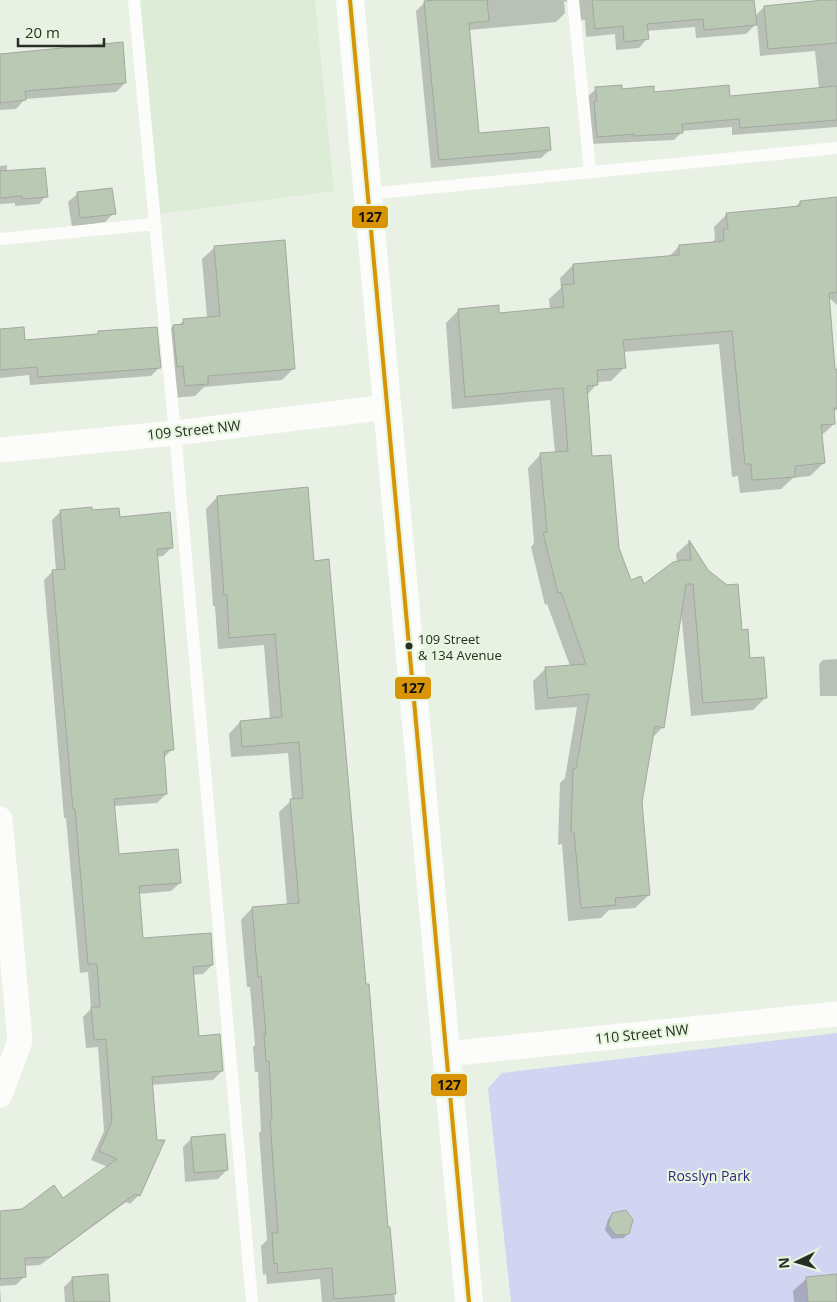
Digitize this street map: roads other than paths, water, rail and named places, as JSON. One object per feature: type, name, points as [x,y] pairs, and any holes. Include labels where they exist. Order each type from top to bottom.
[{"type":"street","points":[[350,0],[469,1302]]},
{"type":"street","name":"109 Street NW","points":[[0,450],[176,433],[387,407]]},
{"type":"street","points":[[0,819],[4,914],[20,1041],[0,1095]]},
{"type":"street","name":"110 Street NW","points":[[446,1054],[837,1014]]},
{"type":"lane","points":[[134,0],[176,433],[252,1302]]},
{"type":"lane","points":[[573,0],[590,171]]},
{"type":"lane","points":[[368,194],[837,148]]},
{"type":"lane","points":[[0,239],[155,224]]},
{"type":"place","name":"109 Street & 134 Avenue","points":[[409,646]]},
{"type":"park label","name":"Rosslyn Park","points":[[709,1176]]}]
